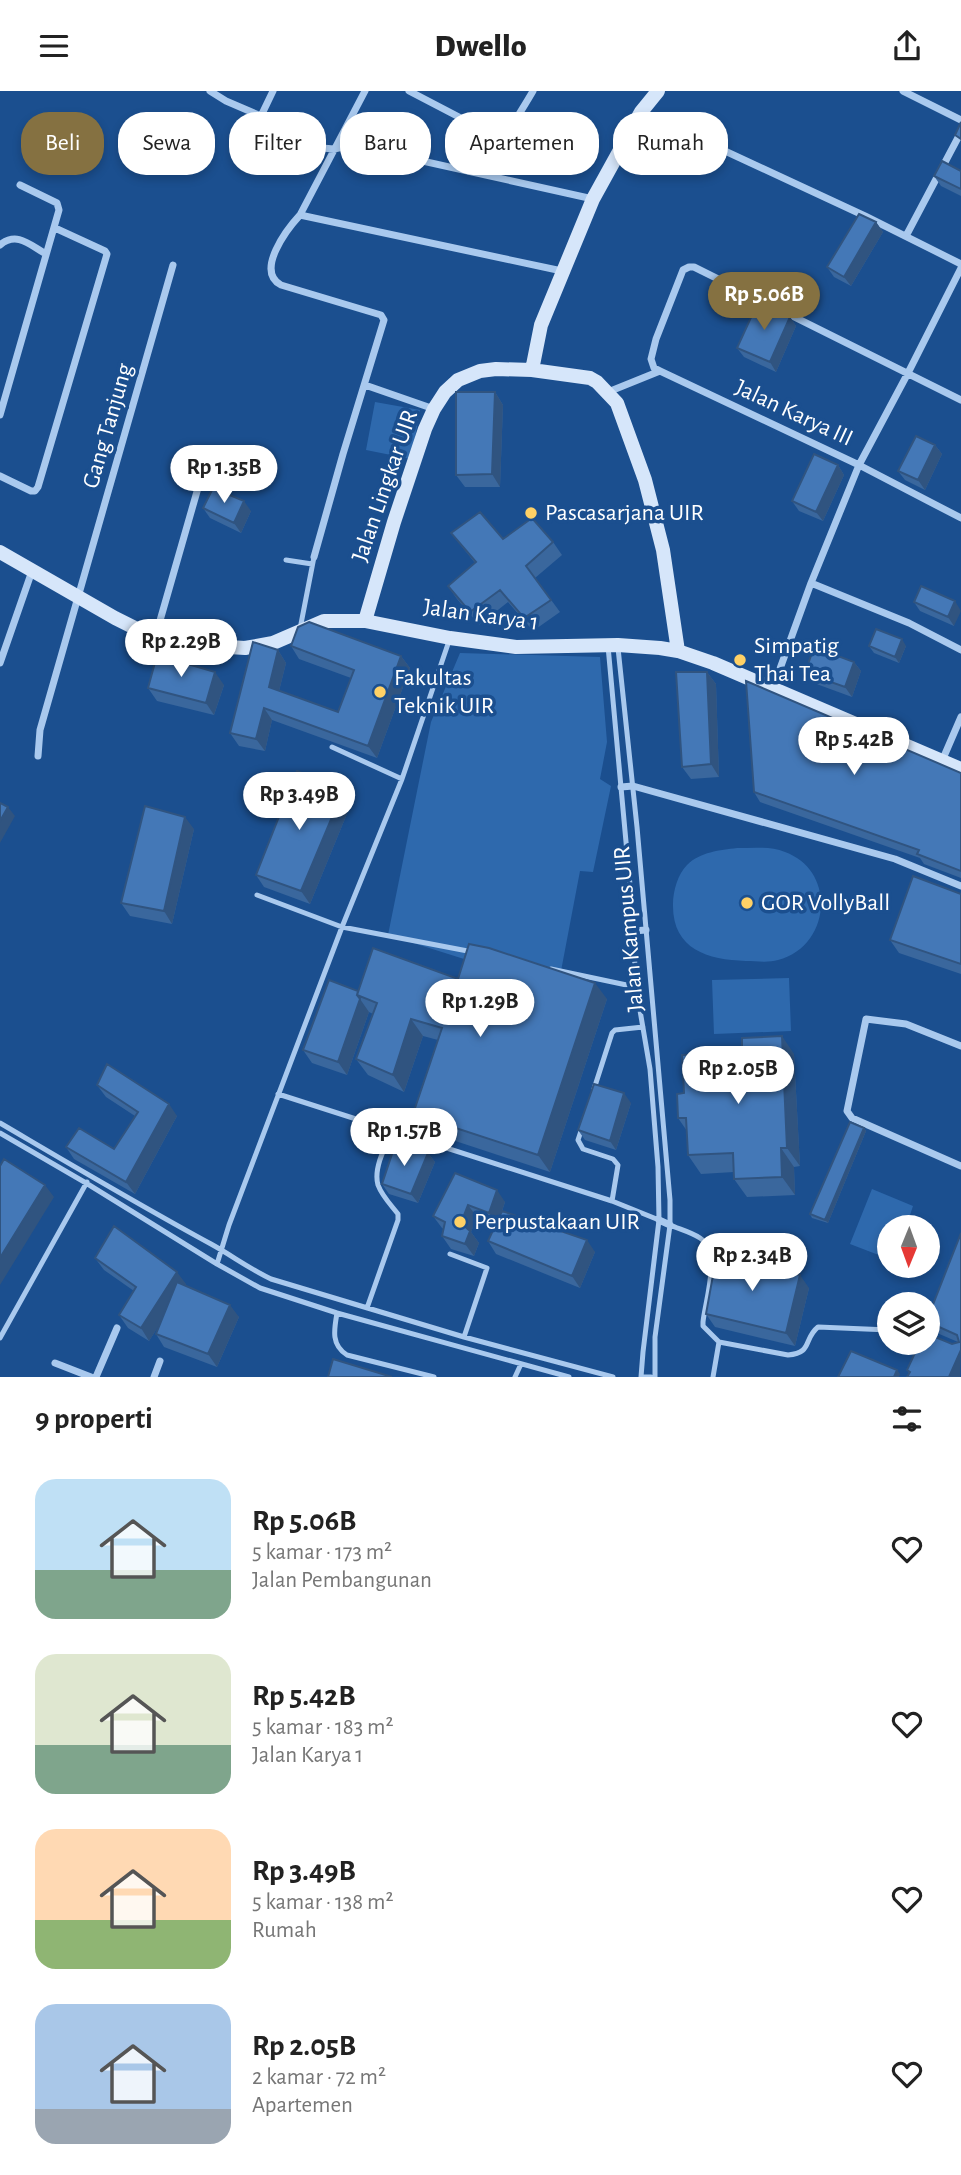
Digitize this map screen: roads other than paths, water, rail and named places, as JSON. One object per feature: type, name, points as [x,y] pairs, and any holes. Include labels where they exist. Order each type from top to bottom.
[{"type":"street","points":[[210,91],[252,112]]},
{"type":"street","points":[[263,112],[273,91]]},
{"type":"street","points":[[313,560],[383,329],[383,317],[381,314],[281,285],[271,277],[276,249],[285,232],[300,215],[365,91]]},
{"type":"street","points":[[409,91],[449,112]]},
{"type":"street","points":[[520,112],[533,91]]},
{"type":"street","points":[[641,112],[658,91]]},
{"type":"street","points":[[903,91],[961,121]]},
{"type":"street","points":[[906,236],[961,132]]},
{"type":"street","points":[[326,148],[348,146],[373,150],[593,199]]},
{"type":"street","points":[[728,153],[906,236],[961,266],[859,465],[772,689]]},
{"type":"street","points":[[532,370],[541,325],[593,199],[613,163]]},
{"type":"street","points":[[0,415],[59,210],[57,204],[20,185]]},
{"type":"street","points":[[300,215],[563,272]]},
{"type":"street","points":[[0,476],[31,491],[36,491],[38,487],[107,254],[55,227]]},
{"type":"street","points":[[0,245],[17,238],[46,254]]},
{"type":"street","name":"Gang Tanjung","points":[[38,756],[40,730],[173,265]]},
{"type":"street","points":[[660,371],[654,368],[651,359],[656,339],[683,270],[689,267],[961,400]]},
{"type":"street","name":"Jalan Lingkar UIR","points":[[365,621],[394,523],[434,409],[458,380],[480,371],[532,370],[590,378],[608,392]]},
{"type":"street","points":[[660,371],[608,392],[617,403],[645,480],[663,550],[678,651]]},
{"type":"street","name":"Jalan Karya III","points":[[660,371],[859,465],[961,518]]},
{"type":"street","points":[[365,384],[434,409]]},
{"type":"street","points":[[155,638],[200,481]]},
{"type":"street","name":"Jalan Karya 1","points":[[0,552],[155,638],[181,644],[245,648],[273,643],[324,621],[365,621],[450,638],[530,647],[613,645],[678,651],[713,663],[961,769]]},
{"type":"street","points":[[0,663],[32,571]]},
{"type":"street","points":[[811,583],[909,624],[961,650]]},
{"type":"street","points":[[942,761],[961,717]]},
{"type":"street","points":[[621,787],[633,786],[895,859],[961,886]]},
{"type":"street","points":[[633,931],[646,930]]},
{"type":"street","points":[[961,1045],[906,1024],[865,1019],[847,1111],[852,1118],[961,1166]]},
{"type":"street","points":[[659,1220],[670,1225]]},
{"type":"street","points":[[55,1363],[94,1377],[117,1328]]},
{"type":"street","points":[[154,1377],[160,1360]]},
{"type":"lane","points":[[286,560],[313,560],[300,631]]},
{"type":"lane","points":[[217,1264],[278,1094],[402,779],[450,638]]},
{"type":"lane","name":"Jalan Kampus UIR","points":[[613,645],[633,786],[670,1200],[670,1225],[655,1337],[653,1377]]},
{"type":"lane","name":"Jalan Kampus UIR","points":[[613,645],[636,987],[651,1081],[658,1167],[659,1220],[642,1377]]},
{"type":"lane","points":[[332,747],[402,779]]},
{"type":"lane","points":[[257,895],[342,927],[485,955]]},
{"type":"lane","points":[[544,968],[636,987]]},
{"type":"lane","points":[[593,1093],[612,1033],[615,1030],[643,1027]]},
{"type":"lane","points":[[278,1094],[612,1201],[659,1220]]},
{"type":"lane","points":[[586,1117],[579,1144],[583,1149],[613,1159],[618,1165],[612,1201]]},
{"type":"lane","points":[[0,1123],[271,1279],[464,1337],[613,1377]]},
{"type":"lane","points":[[367,1308],[398,1220],[398,1214],[378,1185],[377,1172],[393,1130]]},
{"type":"lane","points":[[0,1133],[260,1288],[337,1313],[569,1377]]},
{"type":"lane","points":[[0,1338],[90,1176]]},
{"type":"lane","points":[[670,1225],[701,1238],[708,1246],[710,1279],[703,1325],[719,1342],[788,1355],[804,1351],[813,1331],[818,1327],[877,1329]]},
{"type":"lane","points":[[450,1254],[487,1268],[464,1337]]},
{"type":"lane","points":[[337,1313],[335,1340],[340,1350],[347,1355],[434,1377]]},
{"type":"lane","points":[[713,1377],[719,1342]]},
{"type":"lane","points":[[515,1377],[521,1364]]},
{"type":"lane","points":[[642,1377],[653,1377]]},
{"type":"place","name":"Pascasarjana UIR","points":[[531,513]]},
{"type":"place","name":"Simpatig Thai Tea","points":[[740,660]]},
{"type":"place","name":"Fakultas Teknik UIR","points":[[380,692]]},
{"type":"place","name":"GOR VollyBall","points":[[747,903]]},
{"type":"place","name":"Perpustakaan UIR","points":[[460,1222]]}]
